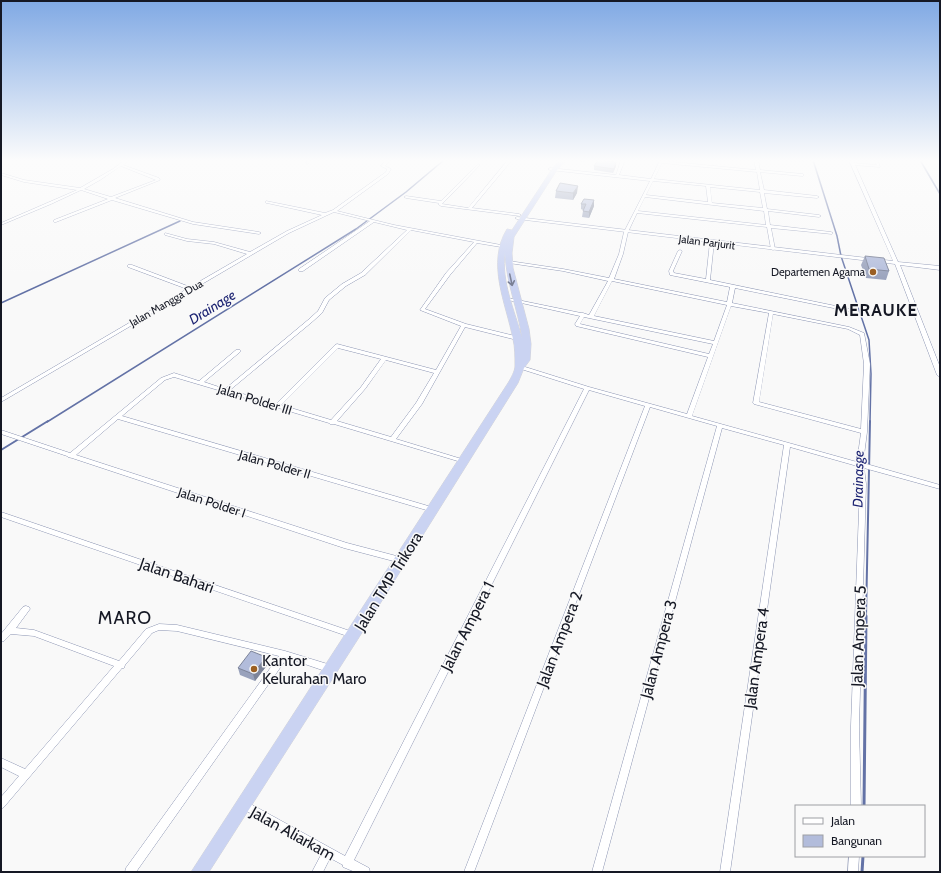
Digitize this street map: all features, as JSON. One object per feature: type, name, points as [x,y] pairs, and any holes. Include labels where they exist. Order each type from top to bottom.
[{"type":"highway","name":"Jalan TMP Trikora","points":[[199,872],[433,510],[526,360],[526,335],[509,274],[508,246],[520,218],[530,201]]},
{"type":"highway","name":"Jalan TMP Trikora","points":[[520,368],[518,360],[518,338],[501,272],[501,246],[507,233],[520,218],[532,201]]},
{"type":"street","points":[[1,224],[54,201]]},
{"type":"street","points":[[55,221],[108,201]]},
{"type":"street","points":[[119,201],[193,223],[259,234]]},
{"type":"street","name":"Jalan Mangga Dua","points":[[1,400],[288,232],[327,215],[348,201]]},
{"type":"street","points":[[432,201],[441,202],[441,205],[444,206],[520,218]]},
{"type":"street","points":[[470,209],[477,201]]},
{"type":"street","points":[[592,316],[611,280],[621,254],[626,232],[643,201]]},
{"type":"street","points":[[689,201],[819,216]]},
{"type":"street","points":[[764,201],[770,227],[773,249]]},
{"type":"street","points":[[869,201],[897,264],[940,375]]},
{"type":"street","points":[[267,202],[327,215]]},
{"type":"street","points":[[334,211],[410,229],[501,246]]},
{"type":"street","points":[[637,212],[831,233]]},
{"type":"street","name":"Jalan Parjurit","points":[[520,218],[626,232],[940,268]]},
{"type":"street","points":[[301,270],[372,221]]},
{"type":"street","points":[[227,390],[310,321],[320,312],[327,299],[344,285],[363,274],[410,229]]},
{"type":"street","points":[[166,234],[187,240],[214,243],[251,254]]},
{"type":"street","points":[[476,242],[448,274],[422,310],[464,325],[518,338]]},
{"type":"street","points":[[708,281],[712,242]]},
{"type":"street","points":[[680,251],[671,271],[672,274],[848,310]]},
{"type":"street","points":[[509,262],[611,280],[771,313],[756,403],[864,432]]},
{"type":"street","points":[[130,266],[190,289]]},
{"type":"street","points":[[689,417],[729,305],[733,286]]},
{"type":"street","points":[[508,299],[716,343]]},
{"type":"street","name":"Jalan Ampera 5","points":[[771,313],[849,328],[862,334],[867,364],[864,432],[860,465],[863,484],[855,726],[856,805]]},
{"type":"street","points":[[583,314],[577,324],[578,325],[711,356]]},
{"type":"street","points":[[392,440],[419,404],[464,325]]},
{"type":"street","points":[[277,406],[337,346],[438,372]]},
{"type":"street","points":[[201,382],[238,351]]},
{"type":"street","points":[[332,423],[363,388],[384,359]]},
{"type":"street","points":[[520,368],[940,487]]},
{"type":"street","name":"Jalan Polder III","points":[[70,456],[168,376],[179,376],[463,461]]},
{"type":"street","name":"Jalan Ampera 1","points":[[347,863],[588,388]]},
{"type":"street","name":"Jalan Ampera 2","points":[[469,872],[648,405]]},
{"type":"street","name":"Jalan Polder II","points":[[118,417],[433,510]]},
{"type":"street","name":"Jalan Ampera 3","points":[[597,872],[720,425]]},
{"type":"street","name":"Jalan Polder I","points":[[1,432],[346,546],[401,560]]},
{"type":"street","name":"Jalan Ampera 4","points":[[725,872],[786,444]]},
{"type":"street","name":"Jalan Bahari","points":[[1,514],[353,635]]},
{"type":"street","points":[[1,639],[26,610]]},
{"type":"street","points":[[1,804],[149,631],[160,627],[176,628],[285,654],[331,669]]},
{"type":"street","points":[[8,631],[34,633],[121,665]]},
{"type":"street","points":[[130,872],[285,654]]},
{"type":"street","points":[[1,762],[26,775]]},
{"type":"street","name":"Jalan Aliarkam","points":[[243,804],[365,872]]},
{"type":"street","points":[[317,872],[328,852]]},
{"type":"street","points":[[853,872],[854,857]]},
{"type":"building","points":[[583,201],[594,201],[589,212],[583,211],[586,204],[581,204]]},
{"type":"building","points":[[865,256],[884,258],[889,271],[869,269]]},
{"type":"building","points":[[251,651],[266,657],[253,674],[238,668]]},
{"type":"waterway","name":"Drainage","points":[[47,422],[356,229],[394,201]]},
{"type":"waterway","name":"Drainasge","points":[[826,201],[837,236],[841,256],[869,340],[871,374],[870,422]]},
{"type":"waterway","points":[[1,303],[180,221]]},
{"type":"waterway","name":"Drainage","points":[[1,450],[48,421]]},
{"type":"waterway","name":"Drainasge","points":[[866,617],[870,421]]},
{"type":"waterway","name":"Drainasge","points":[[864,805],[866,616]]},
{"type":"waterway","name":"Drainasge","points":[[862,872],[863,857]]},
{"type":"place","name":"Departemen Agama","points":[[873,272]]},
{"type":"place","name":"Kantor Kelurahan Maro","points":[[254,669]]},
{"type":"district","name":"MERAUKE","points":[[876,310]]},
{"type":"district","name":"MARO","points":[[125,618]]}]
